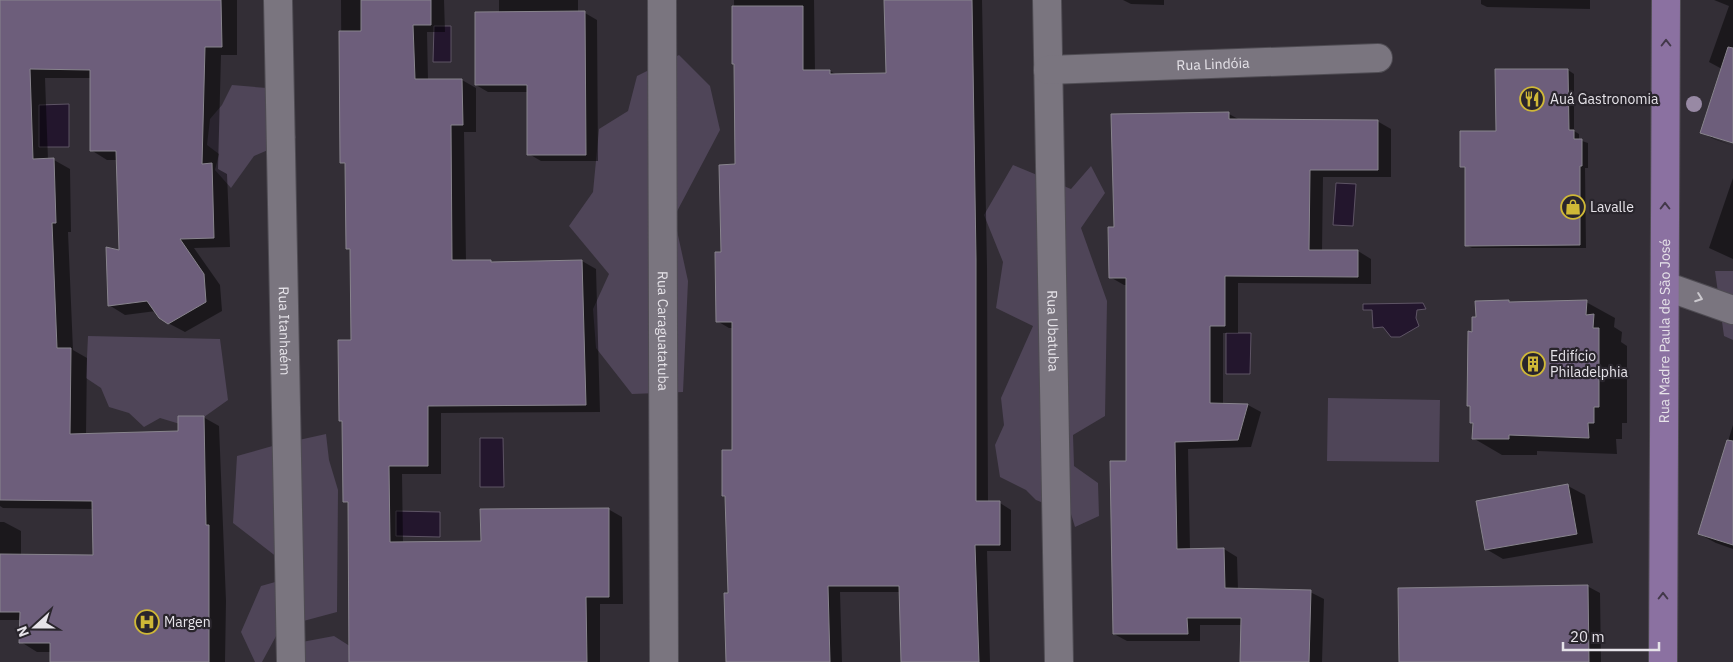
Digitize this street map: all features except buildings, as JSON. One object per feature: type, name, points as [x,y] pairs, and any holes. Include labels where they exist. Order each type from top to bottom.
[{"type":"main road","name":"Rua Madre Paula de São José","points":[[1663,662],[1666,0]]},
{"type":"street","name":"Rua Itanhaém","points":[[278,0],[290,662]]},
{"type":"street","name":"Rua Caraguatatuba","points":[[662,0],[664,662]]},
{"type":"street","name":"Rua Ubatuba","points":[[1047,0],[1059,662]]},
{"type":"street","name":"Rua Lindóia","points":[[1048,70],[1378,58]]},
{"type":"street","points":[[1664,286],[1733,310]]},
{"type":"shaded area","points":[[434,26],[451,26],[451,62],[433,62]]},
{"type":"shaded area","points":[[679,55],[710,86],[720,130],[674,217],[688,281],[683,392],[632,394],[596,348],[593,309],[609,274],[569,226],[593,192],[599,129],[628,111],[637,76]]},
{"type":"shaded area","points":[[232,85],[267,88],[287,106],[296,138],[254,156],[231,188],[215,170],[219,154],[207,145],[210,119],[222,105]]},
{"type":"shaded area","points":[[69,104],[69,147],[39,147],[39,105]]},
{"type":"shaded area","points":[[1013,165],[1071,189],[1091,166],[1105,193],[1081,228],[1107,301],[1105,416],[1073,435],[1074,466],[1098,483],[1099,516],[1075,527],[1071,514],[1036,500],[1026,490],[1000,477],[995,445],[1004,425],[1001,398],[1033,326],[996,308],[1003,262],[984,215]]},
{"type":"shaded area","points":[[1336,183],[1356,184],[1353,226],[1333,225]]},
{"type":"shaded area","points":[[1715,271],[1733,271],[1733,340],[1724,336]]},
{"type":"shaded area","points":[[1423,303],[1426,309],[1417,310],[1416,318],[1419,326],[1400,337],[1391,337],[1383,327],[1373,328],[1372,310],[1363,310],[1363,304]]},
{"type":"shaded area","points":[[1226,333],[1251,333],[1250,374],[1226,374]]},
{"type":"shaded area","points":[[88,336],[220,339],[228,400],[190,427],[160,418],[144,427],[129,413],[109,407],[101,388],[86,378]]},
{"type":"shaded area","points":[[1328,398],[1440,400],[1439,462],[1327,461]]},
{"type":"shaded area","points":[[326,434],[329,460],[338,490],[337,612],[281,627],[262,662],[255,662],[241,632],[261,586],[300,575],[233,523],[237,456]]},
{"type":"shaded area","points":[[480,438],[503,438],[504,487],[480,487]]},
{"type":"shaded area","points":[[396,511],[440,512],[440,537],[396,536]]},
{"type":"shaded area","points":[[334,636],[356,650],[357,662],[289,662],[302,642]]},
{"type":"place","name":"Auá Gastronomia","points":[[1532,99]]},
{"type":"place","name":"Lavalle","points":[[1573,207]]},
{"type":"place","name":"Edifício Philadelphia","points":[[1533,364]]},
{"type":"place","name":"Margen","points":[[147,622]]}]
